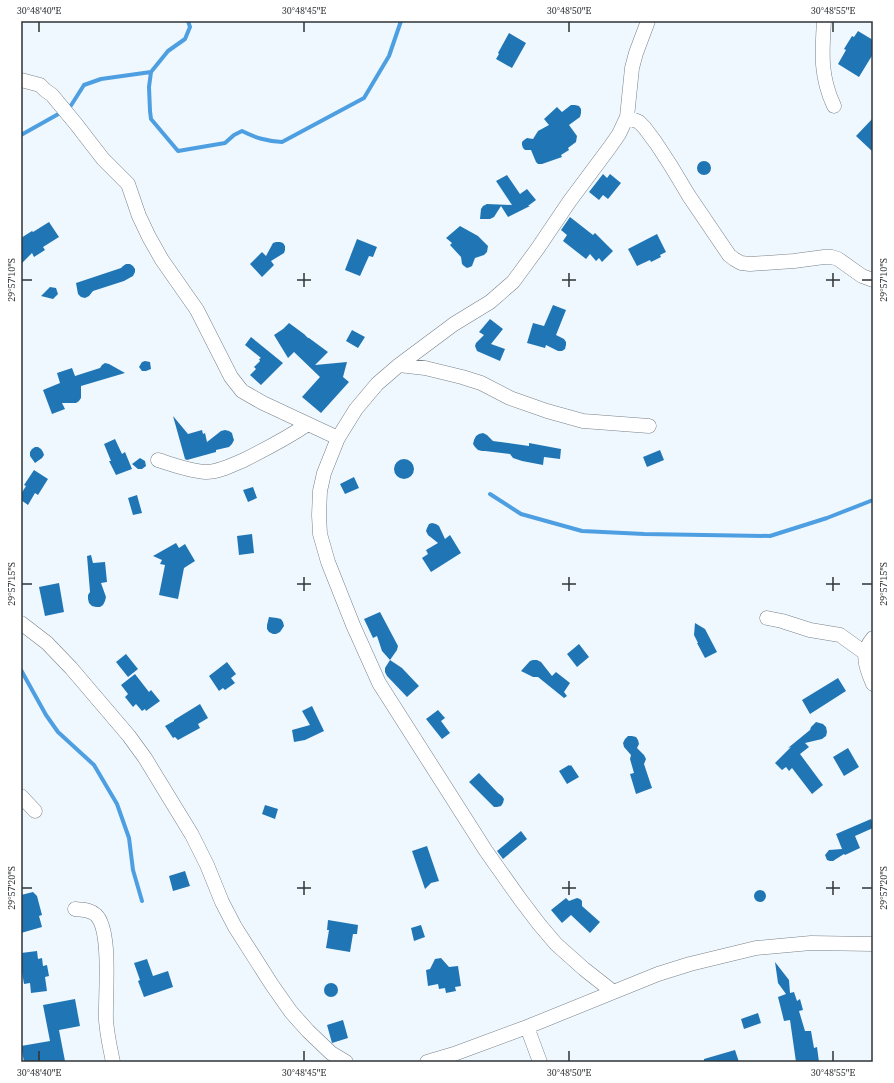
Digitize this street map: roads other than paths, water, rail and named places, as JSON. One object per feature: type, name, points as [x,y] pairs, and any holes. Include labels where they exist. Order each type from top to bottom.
[{"type":"street","points":[[612,991],[584,970],[556,944],[520,899],[486,851],[379,683],[367,658],[328,562],[320,534],[319,515],[320,491],[324,473],[338,438],[356,409],[377,384],[399,365],[454,324],[490,302],[513,282],[619,134],[627,117],[632,68],[648,21]]},
{"type":"street","points":[[824,21],[822,52],[823,69],[825,85],[834,106]]},
{"type":"street","points":[[21,80],[40,85],[52,95],[103,159],[128,184],[139,216],[149,237],[162,260],[197,310],[232,377],[242,391],[263,403],[338,438]]},
{"type":"street","points":[[627,117],[639,122],[644,127],[671,166],[688,196],[734,259],[740,262],[761,263],[832,257],[838,259],[862,276],[873,280]]},
{"type":"street","points":[[399,365],[424,368],[462,376],[481,383],[510,398],[546,411],[583,421],[649,426]]},
{"type":"street","points":[[158,460],[189,469],[206,472],[215,471],[225,468],[273,446],[308,424]]},
{"type":"street","points":[[767,618],[810,630],[840,635],[865,653]]},
{"type":"street","points":[[21,623],[47,643],[71,668],[129,736],[145,758],[192,835],[235,927],[272,985],[291,1012],[308,1031],[331,1053],[346,1062]]},
{"type":"street","points":[[873,638],[865,653],[867,667],[873,684]]},
{"type":"street","points":[[21,796],[35,811]]},
{"type":"street","points":[[75,910],[88,910],[95,914],[100,921],[106,952],[106,1020],[113,1062]]},
{"type":"street","points":[[427,1062],[454,1054],[527,1027],[612,991],[684,966],[756,948],[811,943],[873,944]]},
{"type":"street","points":[[527,1027],[540,1062]]},
{"type":"waterway","points":[[188,21],[190,27],[185,39],[168,51],[151,72],[149,87],[151,119],[178,151],[225,143],[234,135],[242,131],[261,139],[282,142],[364,98],[389,56],[401,21]]},
{"type":"waterway","points":[[70,107],[84,85],[101,79],[151,72]]},
{"type":"waterway","points":[[21,135],[62,112]]},
{"type":"waterway","points":[[490,494],[521,514],[582,531],[644,534],[770,536],[827,518],[873,500]]},
{"type":"waterway","points":[[21,670],[46,715],[58,732],[94,765],[117,804],[129,838],[133,870],[142,901]]}]
